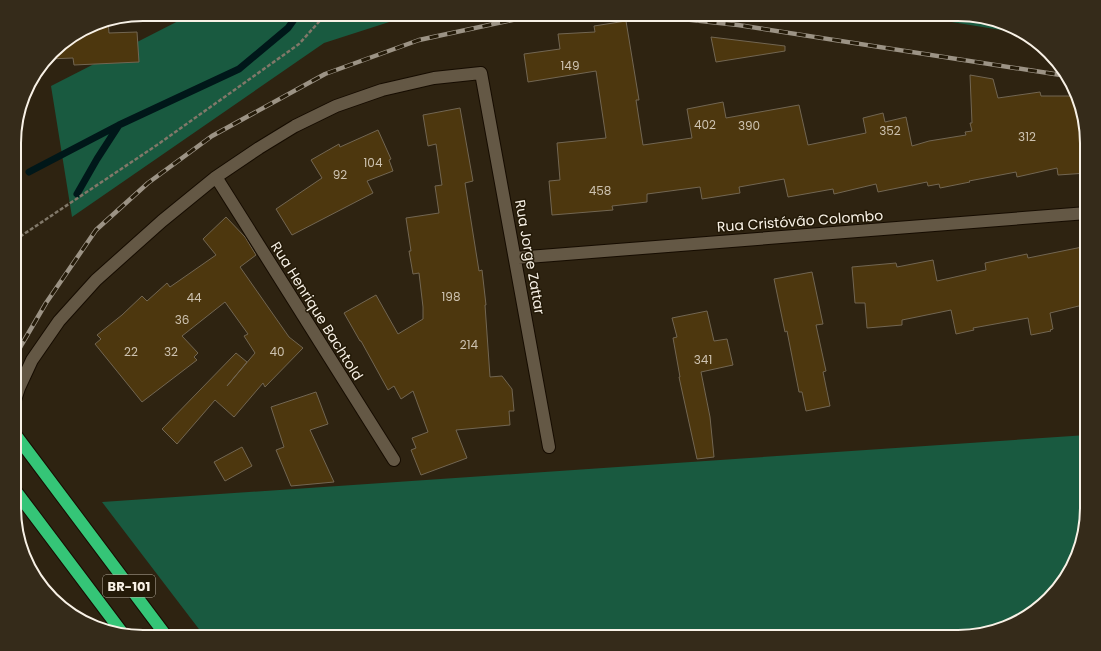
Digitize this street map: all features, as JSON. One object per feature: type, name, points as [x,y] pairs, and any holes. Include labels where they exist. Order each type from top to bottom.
[{"type":"highway","name":"BR-101","points":[[21,442],[162,630]]},
{"type":"highway","name":"BR-101","points":[[21,498],[118,627]]},
{"type":"street","name":"Rua Jorge Zattar","points":[[216,177],[295,126],[336,106],[382,90],[434,78],[481,73],[549,447]]},
{"type":"street","points":[[21,384],[32,360],[59,322],[96,280],[162,220],[216,177]]},
{"type":"street","name":"Rua Henrique Bachtold","points":[[216,177],[394,460]]},
{"type":"street","name":"Rua Cristóvão Colombo","points":[[515,258],[1080,214]]},
{"type":"path","points":[[21,236],[157,145],[299,44],[320,21]]},
{"type":"green space","points":[[178,21],[392,21],[324,43],[72,217],[51,86]]},
{"type":"green space","points":[[945,21],[974,22],[990,25],[1007,31]]},
{"type":"green space","points":[[1080,435],[1080,516],[1076,540],[1064,569],[1050,589],[1039,600],[1026,609],[997,624],[966,630],[200,630],[102,502]]},
{"type":"building","points":[[626,21],[639,100],[636,100],[643,145],[692,138],[687,109],[723,102],[726,118],[799,105],[808,145],[866,133],[863,118],[883,113],[885,122],[906,117],[912,146],[929,141],[966,135],[965,132],[972,131],[970,123],[972,123],[970,75],[993,79],[998,98],[1040,92],[1041,96],[1070,96],[1078,119],[1080,135],[1080,173],[1058,175],[1057,168],[1017,177],[1016,172],[940,188],[939,184],[928,186],[927,182],[878,192],[876,184],[834,194],[833,189],[788,197],[784,179],[739,187],[740,193],[702,199],[700,187],[647,194],[647,202],[612,206],[613,210],[552,215],[549,181],[560,180],[557,143],[606,138],[596,71],[528,82],[524,54],[560,49],[558,34],[595,32],[594,26]]},
{"type":"building","points":[[108,26],[109,33],[137,32],[139,62],[74,65],[73,58],[54,59],[62,51],[82,37],[104,27]]},
{"type":"building","points":[[711,37],[785,46],[785,51],[716,62]]},
{"type":"building","points":[[460,108],[473,181],[465,183],[479,271],[482,270],[486,305],[490,377],[502,376],[512,389],[514,411],[509,411],[510,425],[456,430],[467,458],[421,475],[411,450],[416,448],[412,438],[428,432],[413,391],[401,399],[394,386],[388,390],[344,313],[376,295],[398,334],[423,319],[419,273],[413,274],[406,218],[439,213],[435,186],[442,185],[436,144],[428,146],[423,115]]},
{"type":"building","points":[[378,130],[391,159],[389,160],[393,171],[367,181],[373,193],[292,235],[276,209],[322,178],[311,160],[339,144],[340,147]]},
{"type":"building","points":[[226,217],[245,237],[256,255],[240,267],[289,337],[303,348],[265,387],[263,383],[234,417],[215,400],[177,444],[162,429],[236,353],[247,362],[227,386],[255,353],[244,336],[248,334],[225,302],[182,336],[198,353],[194,357],[197,360],[142,402],[95,344],[101,339],[97,335],[122,315],[142,296],[147,301],[167,283],[170,287],[216,255],[203,239]]},
{"type":"building","points":[[1080,247],[1080,306],[1050,313],[1053,329],[1050,330],[1051,331],[1031,335],[1028,318],[973,328],[974,330],[956,334],[951,310],[902,320],[902,325],[867,328],[865,303],[855,303],[852,267],[896,263],[897,267],[933,260],[937,281],[986,270],[985,263],[1027,254],[1028,258]]},
{"type":"building","points":[[812,272],[823,324],[816,325],[826,371],[823,372],[830,406],[806,411],[802,392],[799,392],[787,331],[785,332],[774,279]]},
{"type":"building","points":[[707,311],[714,341],[727,339],[733,365],[701,372],[710,417],[714,457],[697,459],[679,377],[673,338],[677,337],[672,318]]},
{"type":"building","points":[[316,392],[328,424],[310,430],[334,482],[291,486],[276,450],[284,447],[271,407]]},
{"type":"building","points":[[242,447],[252,466],[225,481],[214,462]]},
{"type":"waterway","points":[[77,194],[119,125],[239,69],[288,28],[293,21]]},
{"type":"waterway","points":[[29,172],[117,126]]},
{"type":"railway","points":[[21,346],[46,303],[96,230],[148,183],[212,136],[325,74],[419,40],[508,21]]},
{"type":"railway","points":[[701,21],[738,25],[1059,75]]}]
